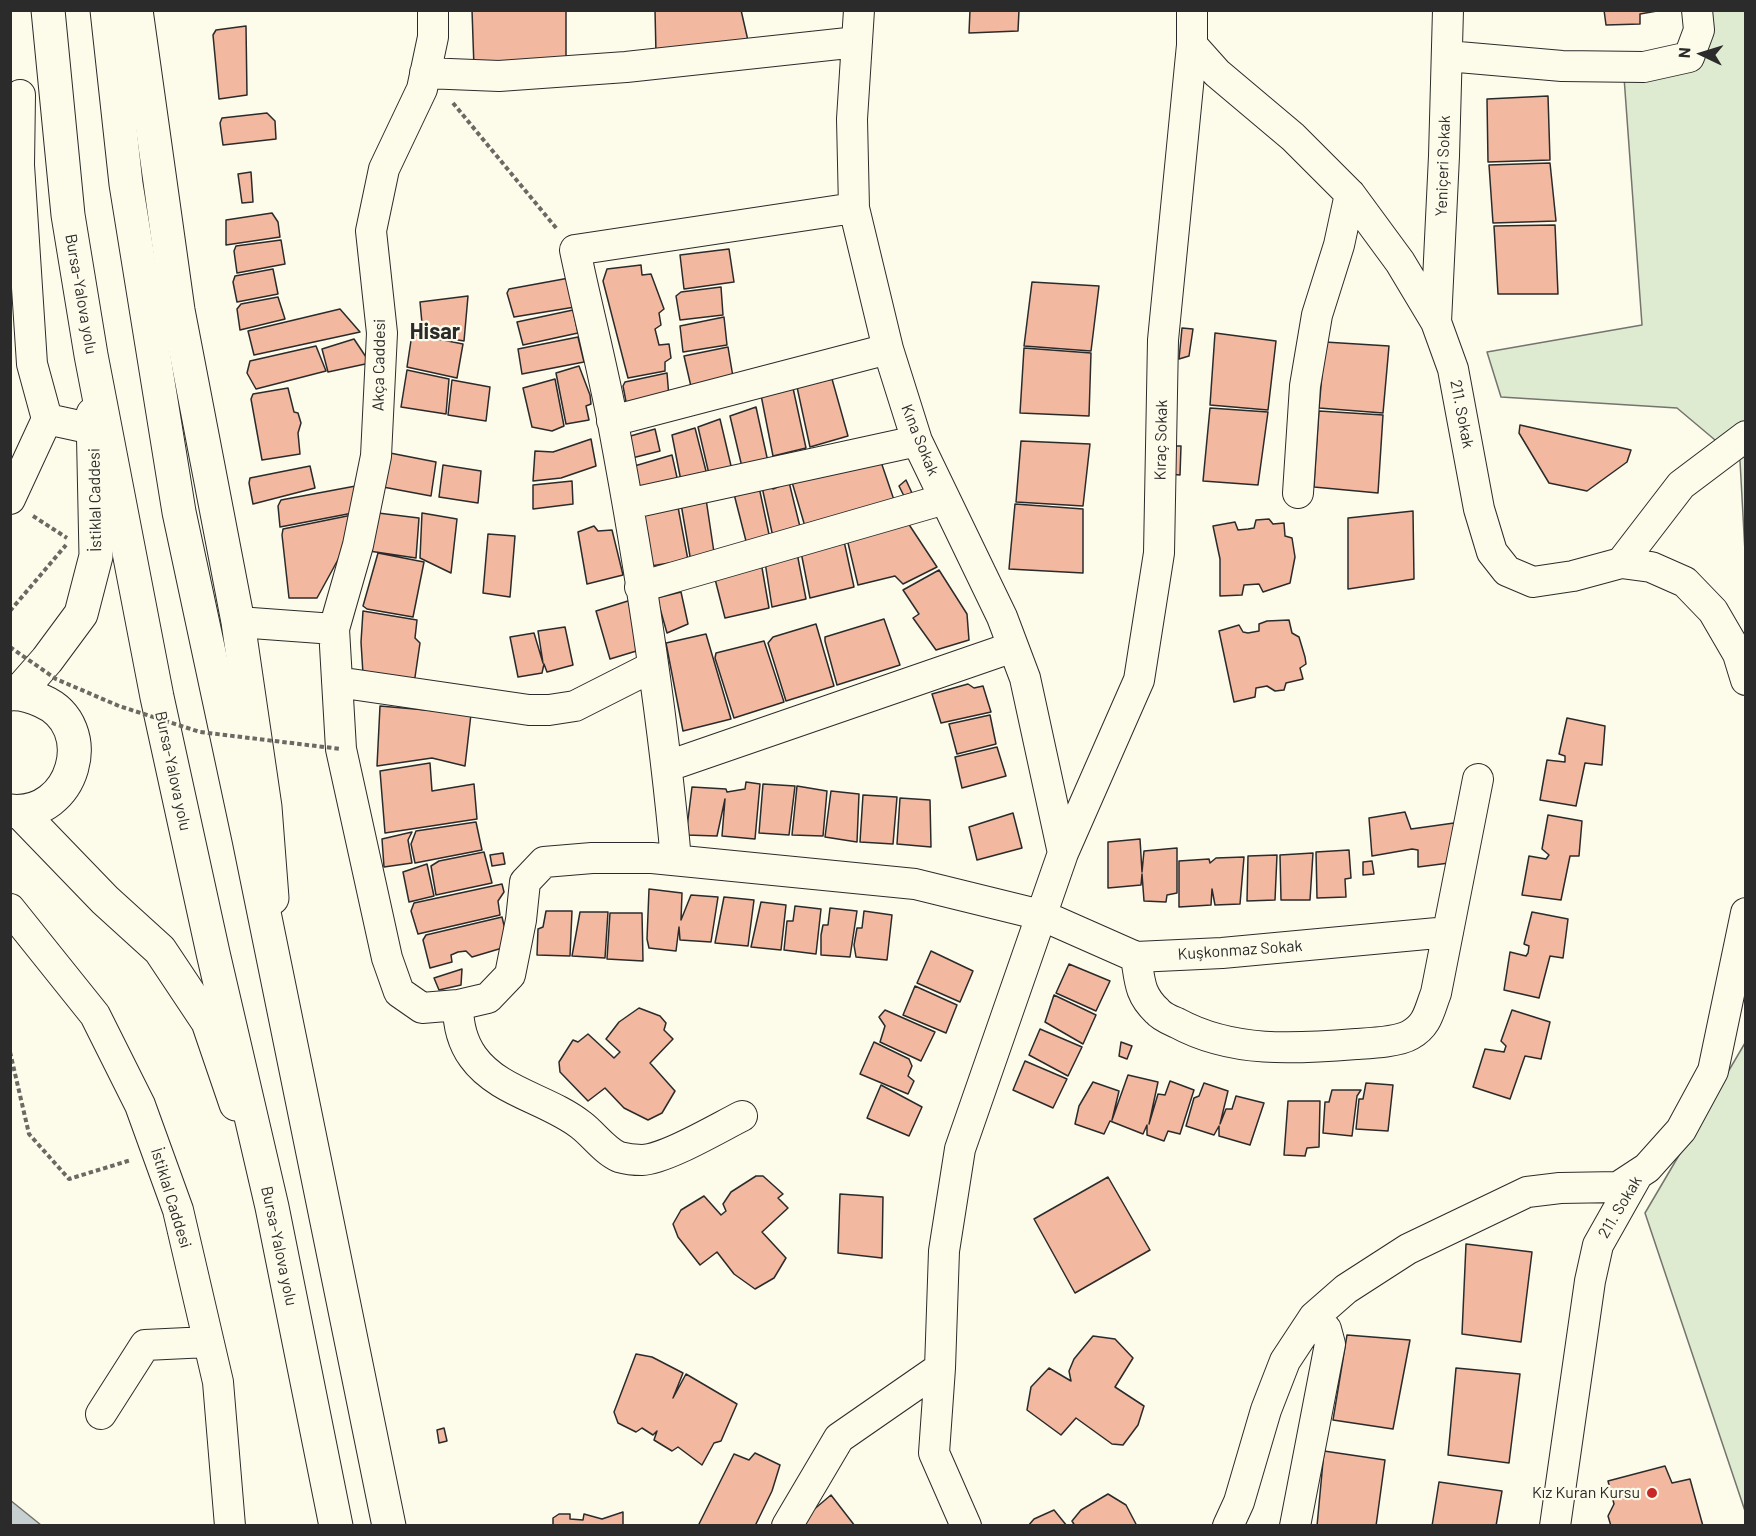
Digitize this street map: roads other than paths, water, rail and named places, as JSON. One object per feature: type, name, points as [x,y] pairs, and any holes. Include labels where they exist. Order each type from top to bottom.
[{"type":"main road","name":"Bursa-Yalova yolu","points":[[48,10],[68,215],[91,355],[101,436],[213,953],[272,1207],[336,1526]]},
{"type":"main road","points":[[107,10],[126,184],[179,512],[278,981],[389,1526]]},
{"type":"main road","points":[[136,10],[178,310],[238,622],[266,807],[278,981]]},
{"type":"main road","name":"İstiklal Caddesi","points":[[14,694],[47,660],[81,614],[96,556],[101,436]]},
{"type":"main road","points":[[14,694],[31,696],[49,704],[63,718],[72,735],[75,755],[71,774],[61,790],[47,803],[15,812],[160,950],[208,1022],[272,1207]]},
{"type":"street","name":"Akça Caddesi","points":[[433,10],[433,37],[422,89],[384,169],[371,231],[382,333],[376,456],[358,545],[334,629],[341,749],[387,958],[399,992],[422,1008],[458,1005]]},
{"type":"street","name":"Kına Sokak","points":[[859,10],[852,119],[854,208],[888,349],[917,441],[1002,617],[1025,678],[1063,853]]},
{"type":"street","name":"Kıraç Sokak","points":[[966,1526],[934,1453],[944,1251],[960,1149],[1063,853],[1139,680],[1159,553],[1163,340],[1192,45],[1192,10]]},
{"type":"street","name":"Yeniçeri Sokak","points":[[1436,322],[1448,10]]},
{"type":"street","points":[[1447,56],[1562,66],[1644,68],[1689,57],[1699,30],[1697,10]]},
{"type":"street","points":[[425,73],[499,76],[626,67],[857,42]]},
{"type":"street","name":"211. Sokak","points":[[1192,45],[1217,73],[1293,137],[1350,194],[1400,262],[1436,322],[1453,369],[1479,509],[1492,552],[1507,571],[1533,582],[1573,576],[1621,563],[1651,567],[1685,582],[1713,610],[1738,654],[1746,680]]},
{"type":"street","points":[[56,92],[15,86],[19,165],[16,217],[32,364],[24,385],[47,418],[101,436]]},
{"type":"street","points":[[1298,493],[1305,386],[1317,315],[1339,245],[1350,194]]},
{"type":"street","points":[[676,860],[668,766],[627,504],[612,421],[574,250],[854,208]]},
{"type":"street","points":[[612,421],[888,349]]},
{"type":"street","points":[[20,507],[47,418]]},
{"type":"street","points":[[1621,563],[1681,485],[1746,436]]},
{"type":"street","points":[[627,504],[917,441]]},
{"type":"street","points":[[640,587],[945,499]]},
{"type":"street","points":[[238,622],[334,629]]},
{"type":"street","points":[[668,766],[1013,647]]},
{"type":"street","points":[[337,682],[529,710],[549,710],[575,706],[652,667]]},
{"type":"street","points":[[1136,957],[1143,995],[1159,1013],[1192,1031],[1228,1042],[1257,1048],[1323,1047],[1379,1042],[1409,1036],[1425,1023],[1436,993],[1478,779]]},
{"type":"street","name":"Kuşkonmaz Sokak","points":[[458,1005],[488,998],[510,975],[521,920],[525,882],[544,862],[592,858],[676,860],[915,884],[1041,915],[1136,957],[1222,953],[1448,932]]},
{"type":"street","name":"İstiklal Caddesi","points":[[10,909],[95,1015],[140,1105],[178,1210],[218,1382],[230,1526]]},
{"type":"street","name":"211. Sokak","points":[[1555,1526],[1590,1281],[1598,1245],[1638,1174],[1647,1168],[1681,1130],[1713,1071],[1746,913]]},
{"type":"street","points":[[458,1005],[458,1019],[466,1046],[485,1070],[499,1080],[579,1123],[617,1156],[630,1159],[655,1158],[742,1116]]},
{"type":"street","points":[[1228,1526],[1239,1502],[1266,1410],[1285,1361],[1314,1317],[1346,1289],[1408,1249],[1527,1192],[1560,1188],[1618,1186],[1638,1174]]},
{"type":"street","points":[[1295,1526],[1330,1344],[1326,1329],[1314,1317]]},
{"type":"street","points":[[101,1414],[145,1345],[208,1342]]},
{"type":"street","points":[[787,1526],[839,1438],[940,1368]]},
{"type":"place","name":"Kız Kuran Kursu","points":[[1652,1493]]},
{"type":"district","name":"Hisar","points":[[435,332]]}]
